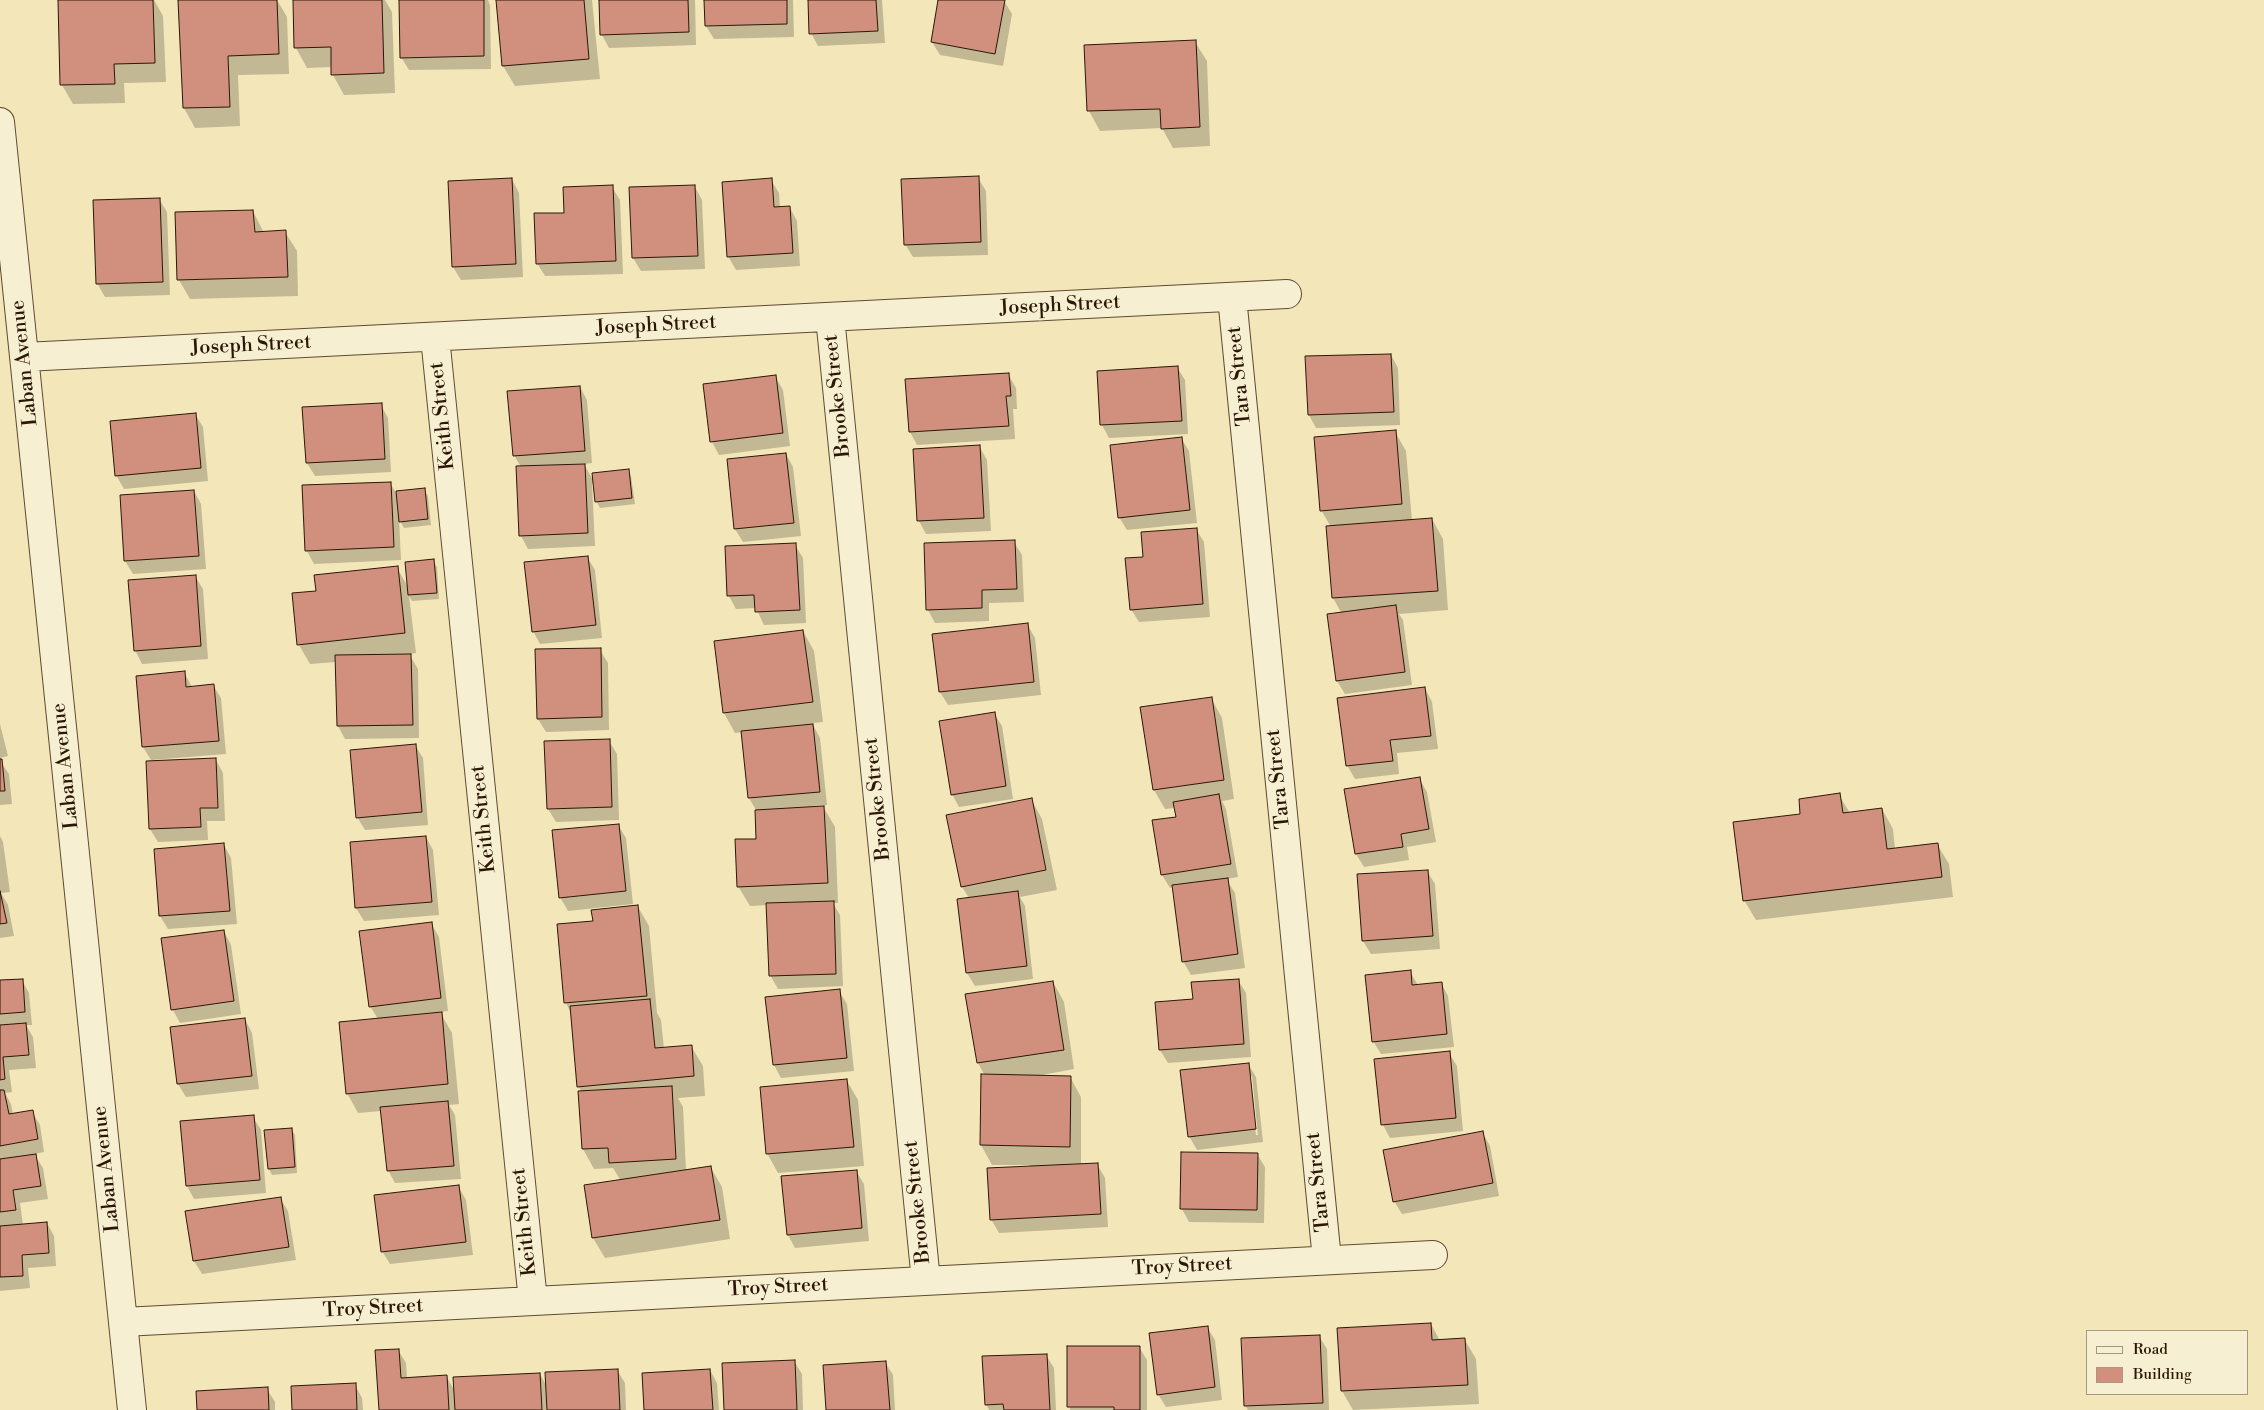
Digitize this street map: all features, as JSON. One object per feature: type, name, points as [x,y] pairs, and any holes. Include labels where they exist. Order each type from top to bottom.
[{"type":"street","name":"Laban Avenue","points":[[0,122],[132,1410]]},
{"type":"street","name":"Joseph Street","points":[[24,357],[1287,294]]},
{"type":"street","name":"Tara Street","points":[[1232,297],[1326,1260]]},
{"type":"street","name":"Brooke Street","points":[[830,317],[926,1281]]},
{"type":"street","name":"Keith Street","points":[[434,337],[533,1301]]},
{"type":"street","name":"Troy Street","points":[[123,1322],[1433,1255]]},
{"type":"building","points":[[58,0],[153,0],[155,63],[114,64],[115,84],[60,85]]},
{"type":"building","points":[[178,0],[277,0],[279,54],[228,56],[230,107],[183,108]]},
{"type":"building","points":[[293,0],[382,0],[384,73],[331,75],[331,47],[294,48]]},
{"type":"building","points":[[399,0],[484,0],[484,56],[400,58]]},
{"type":"building","points":[[496,0],[584,0],[589,59],[502,66]]},
{"type":"building","points":[[599,0],[688,0],[689,32],[600,35]]},
{"type":"building","points":[[704,0],[787,0],[787,24],[705,26]]},
{"type":"building","points":[[808,0],[876,0],[878,31],[809,34]]},
{"type":"building","points":[[938,0],[1005,0],[995,54],[931,42]]},
{"type":"building","points":[[1196,40],[1200,127],[1161,129],[1160,109],[1087,111],[1084,45]]},
{"type":"building","points":[[979,176],[981,242],[904,245],[901,179]]},
{"type":"building","points":[[512,178],[516,264],[452,267],[448,181]]},
{"type":"building","points":[[772,178],[774,207],[790,206],[793,253],[727,257],[722,182]]},
{"type":"building","points":[[613,185],[616,261],[536,264],[534,213],[564,213],[563,187]]},
{"type":"building","points":[[695,185],[698,256],[632,258],[629,187]]},
{"type":"building","points":[[160,198],[163,282],[96,284],[93,200]]},
{"type":"building","points":[[253,210],[255,232],[286,230],[288,277],[177,280],[175,212]]},
{"type":"building","points":[[1391,354],[1394,412],[1308,415],[1305,356]]},
{"type":"building","points":[[1178,366],[1182,421],[1100,425],[1097,371]]},
{"type":"building","points":[[1009,373],[1011,396],[1006,396],[1009,426],[909,432],[905,379]]},
{"type":"building","points":[[776,375],[783,433],[710,442],[703,384]]},
{"type":"building","points":[[580,386],[585,451],[513,456],[507,391]]},
{"type":"building","points":[[382,403],[385,459],[306,463],[302,407]]},
{"type":"building","points":[[196,413],[201,468],[115,476],[110,421]]},
{"type":"building","points":[[1396,430],[1402,504],[1320,511],[1314,437]]},
{"type":"building","points":[[1182,437],[1190,510],[1118,518],[1110,445]]},
{"type":"building","points":[[980,445],[984,518],[917,521],[913,449]]},
{"type":"building","points":[[786,453],[794,523],[734,529],[727,459]]},
{"type":"building","points":[[585,464],[588,533],[519,536],[516,466]]},
{"type":"building","points":[[629,469],[632,498],[595,502],[592,473]]},
{"type":"building","points":[[391,482],[394,547],[305,551],[302,485]]},
{"type":"building","points":[[425,488],[428,519],[399,522],[396,491]]},
{"type":"building","points":[[194,490],[199,556],[124,561],[120,495]]},
{"type":"building","points":[[1432,518],[1438,591],[1332,598],[1326,526]]},
{"type":"building","points":[[1197,528],[1203,604],[1130,610],[1125,558],[1143,557],[1141,532]]},
{"type":"building","points":[[1015,540],[1017,589],[982,590],[982,608],[926,610],[924,543]]},
{"type":"building","points":[[796,543],[800,610],[755,612],[754,595],[727,596],[725,546]]},
{"type":"building","points":[[588,556],[596,625],[532,632],[524,562]]},
{"type":"building","points":[[434,559],[437,593],[408,595],[405,562]]},
{"type":"building","points":[[398,566],[405,633],[297,645],[292,593],[316,591],[314,575]]},
{"type":"building","points":[[196,575],[201,646],[134,651],[128,580]]},
{"type":"building","points":[[1396,605],[1405,672],[1336,681],[1327,614]]},
{"type":"building","points":[[1028,623],[1034,682],[939,692],[932,634]]},
{"type":"building","points":[[803,630],[813,702],[723,713],[714,641]]},
{"type":"building","points":[[601,648],[602,717],[537,719],[535,649]]},
{"type":"building","points":[[411,654],[413,725],[337,726],[335,655]]},
{"type":"building","points":[[185,671],[186,687],[214,684],[219,741],[142,747],[136,676]]},
{"type":"building","points":[[1425,687],[1431,736],[1390,740],[1393,761],[1346,766],[1337,698]]},
{"type":"building","points":[[1212,697],[1224,780],[1153,790],[1140,707]]},
{"type":"building","points":[[995,712],[1006,786],[951,795],[939,721]]},
{"type":"building","points":[[813,724],[820,792],[748,798],[741,731]]},
{"type":"building","points":[[610,739],[612,807],[547,809],[544,741]]},
{"type":"building","points":[[416,744],[422,812],[356,818],[350,750]]},
{"type":"building","points":[[216,758],[218,808],[200,808],[201,827],[149,829],[146,761]]},
{"type":"building","points":[[0,759],[2,759],[5,791],[0,791]]},
{"type":"building","points":[[1420,777],[1429,829],[1401,834],[1403,847],[1355,854],[1344,789]]},
{"type":"building","points":[[1840,793],[1843,813],[1882,808],[1887,849],[1938,843],[1942,877],[1743,901],[1733,822],[1800,814],[1799,799]]},
{"type":"building","points":[[1219,794],[1231,864],[1161,875],[1152,820],[1176,817],[1173,802]]},
{"type":"building","points":[[1032,798],[1046,870],[961,887],[946,815]]},
{"type":"building","points":[[824,806],[828,883],[737,887],[735,839],[756,839],[755,810]]},
{"type":"building","points":[[619,824],[626,891],[559,898],[552,830]]},
{"type":"building","points":[[426,836],[432,902],[355,908],[350,842]]},
{"type":"building","points":[[224,843],[230,911],[159,916],[154,849]]},
{"type":"building","points":[[1428,870],[1433,936],[1362,941],[1357,874]]},
{"type":"building","points":[[1228,878],[1238,954],[1182,962],[1172,885]]},
{"type":"building","points":[[0,891],[7,923],[0,924]]},
{"type":"building","points":[[1018,891],[1027,966],[966,973],[957,899]]},
{"type":"building","points":[[834,901],[836,974],[769,976],[766,903]]},
{"type":"building","points":[[638,905],[647,996],[564,1003],[557,924],[593,921],[591,910]]},
{"type":"building","points":[[432,922],[441,998],[369,1007],[359,931]]},
{"type":"building","points":[[224,930],[234,1001],[171,1010],[161,938]]},
{"type":"building","points":[[1411,970],[1412,985],[1442,982],[1447,1034],[1372,1042],[1365,975]]},
{"type":"building","points":[[23,979],[25,1012],[0,1014],[0,980]]},
{"type":"building","points":[[1239,979],[1244,1044],[1159,1050],[1155,1002],[1193,999],[1191,982]]},
{"type":"building","points":[[1053,981],[1064,1050],[977,1063],[965,994]]},
{"type":"building","points":[[840,989],[847,1058],[773,1065],[765,997]]},
{"type":"building","points":[[650,999],[655,1048],[692,1045],[694,1076],[577,1087],[570,1006]]},
{"type":"building","points":[[442,1012],[448,1084],[346,1094],[339,1022]]},
{"type":"building","points":[[245,1018],[252,1076],[177,1084],[170,1027]]},
{"type":"building","points":[[26,1023],[29,1055],[3,1057],[5,1079],[0,1080],[0,1025]]},
{"type":"building","points":[[1450,1051],[1456,1118],[1381,1125],[1374,1059]]},
{"type":"building","points":[[1249,1063],[1256,1129],[1188,1137],[1180,1070]]},
{"type":"building","points":[[981,1074],[1071,1076],[1070,1147],[980,1145]]},
{"type":"building","points":[[847,1079],[854,1147],[766,1154],[760,1087]]},
{"type":"building","points":[[672,1086],[676,1159],[609,1163],[608,1148],[582,1149],[578,1091]]},
{"type":"building","points":[[0,1090],[4,1090],[9,1114],[33,1110],[38,1139],[0,1146]]},
{"type":"building","points":[[448,1101],[454,1166],[387,1171],[380,1107]]},
{"type":"building","points":[[254,1115],[260,1180],[186,1186],[180,1121]]},
{"type":"building","points":[[292,1128],[295,1167],[268,1169],[264,1130]]},
{"type":"building","points":[[1483,1131],[1493,1183],[1393,1202],[1383,1150]]},
{"type":"building","points":[[1181,1152],[1258,1153],[1257,1210],[1180,1209]]},
{"type":"building","points":[[36,1154],[41,1186],[13,1190],[16,1210],[0,1212],[0,1159]]},
{"type":"building","points":[[1098,1163],[1101,1214],[990,1220],[987,1168]]},
{"type":"building","points":[[711,1166],[720,1220],[592,1238],[584,1185]]},
{"type":"building","points":[[857,1170],[862,1228],[787,1235],[781,1176]]},
{"type":"building","points":[[459,1185],[466,1242],[381,1252],[374,1195]]},
{"type":"building","points":[[281,1197],[289,1247],[193,1261],[185,1211]]},
{"type":"building","points":[[47,1222],[49,1253],[22,1255],[23,1276],[0,1277],[0,1226]]},
{"type":"building","points":[[1431,1323],[1432,1340],[1465,1338],[1468,1385],[1341,1391],[1337,1328]]},
{"type":"building","points":[[1208,1326],[1215,1387],[1157,1395],[1149,1333]]},
{"type":"building","points":[[1320,1335],[1323,1403],[1244,1406],[1241,1338]]},
{"type":"building","points":[[1067,1346],[1140,1346],[1140,1410],[1114,1410],[1114,1407],[1067,1407]]},
{"type":"building","points":[[399,1349],[401,1378],[447,1375],[449,1410],[379,1410],[375,1350]]},
{"type":"building","points":[[1047,1354],[1050,1410],[1004,1410],[1003,1404],[985,1405],[982,1356]]},
{"type":"building","points":[[795,1360],[797,1410],[724,1410],[722,1363]]},
{"type":"building","points":[[886,1361],[890,1410],[826,1410],[823,1365]]},
{"type":"building","points":[[618,1369],[620,1410],[547,1410],[545,1372]]},
{"type":"building","points":[[710,1369],[713,1410],[644,1410],[642,1373]]},
{"type":"building","points":[[540,1373],[542,1410],[455,1410],[453,1377]]},
{"type":"building","points":[[356,1383],[357,1410],[292,1410],[291,1386]]},
{"type":"building","points":[[268,1387],[269,1410],[197,1410],[196,1391]]}]
